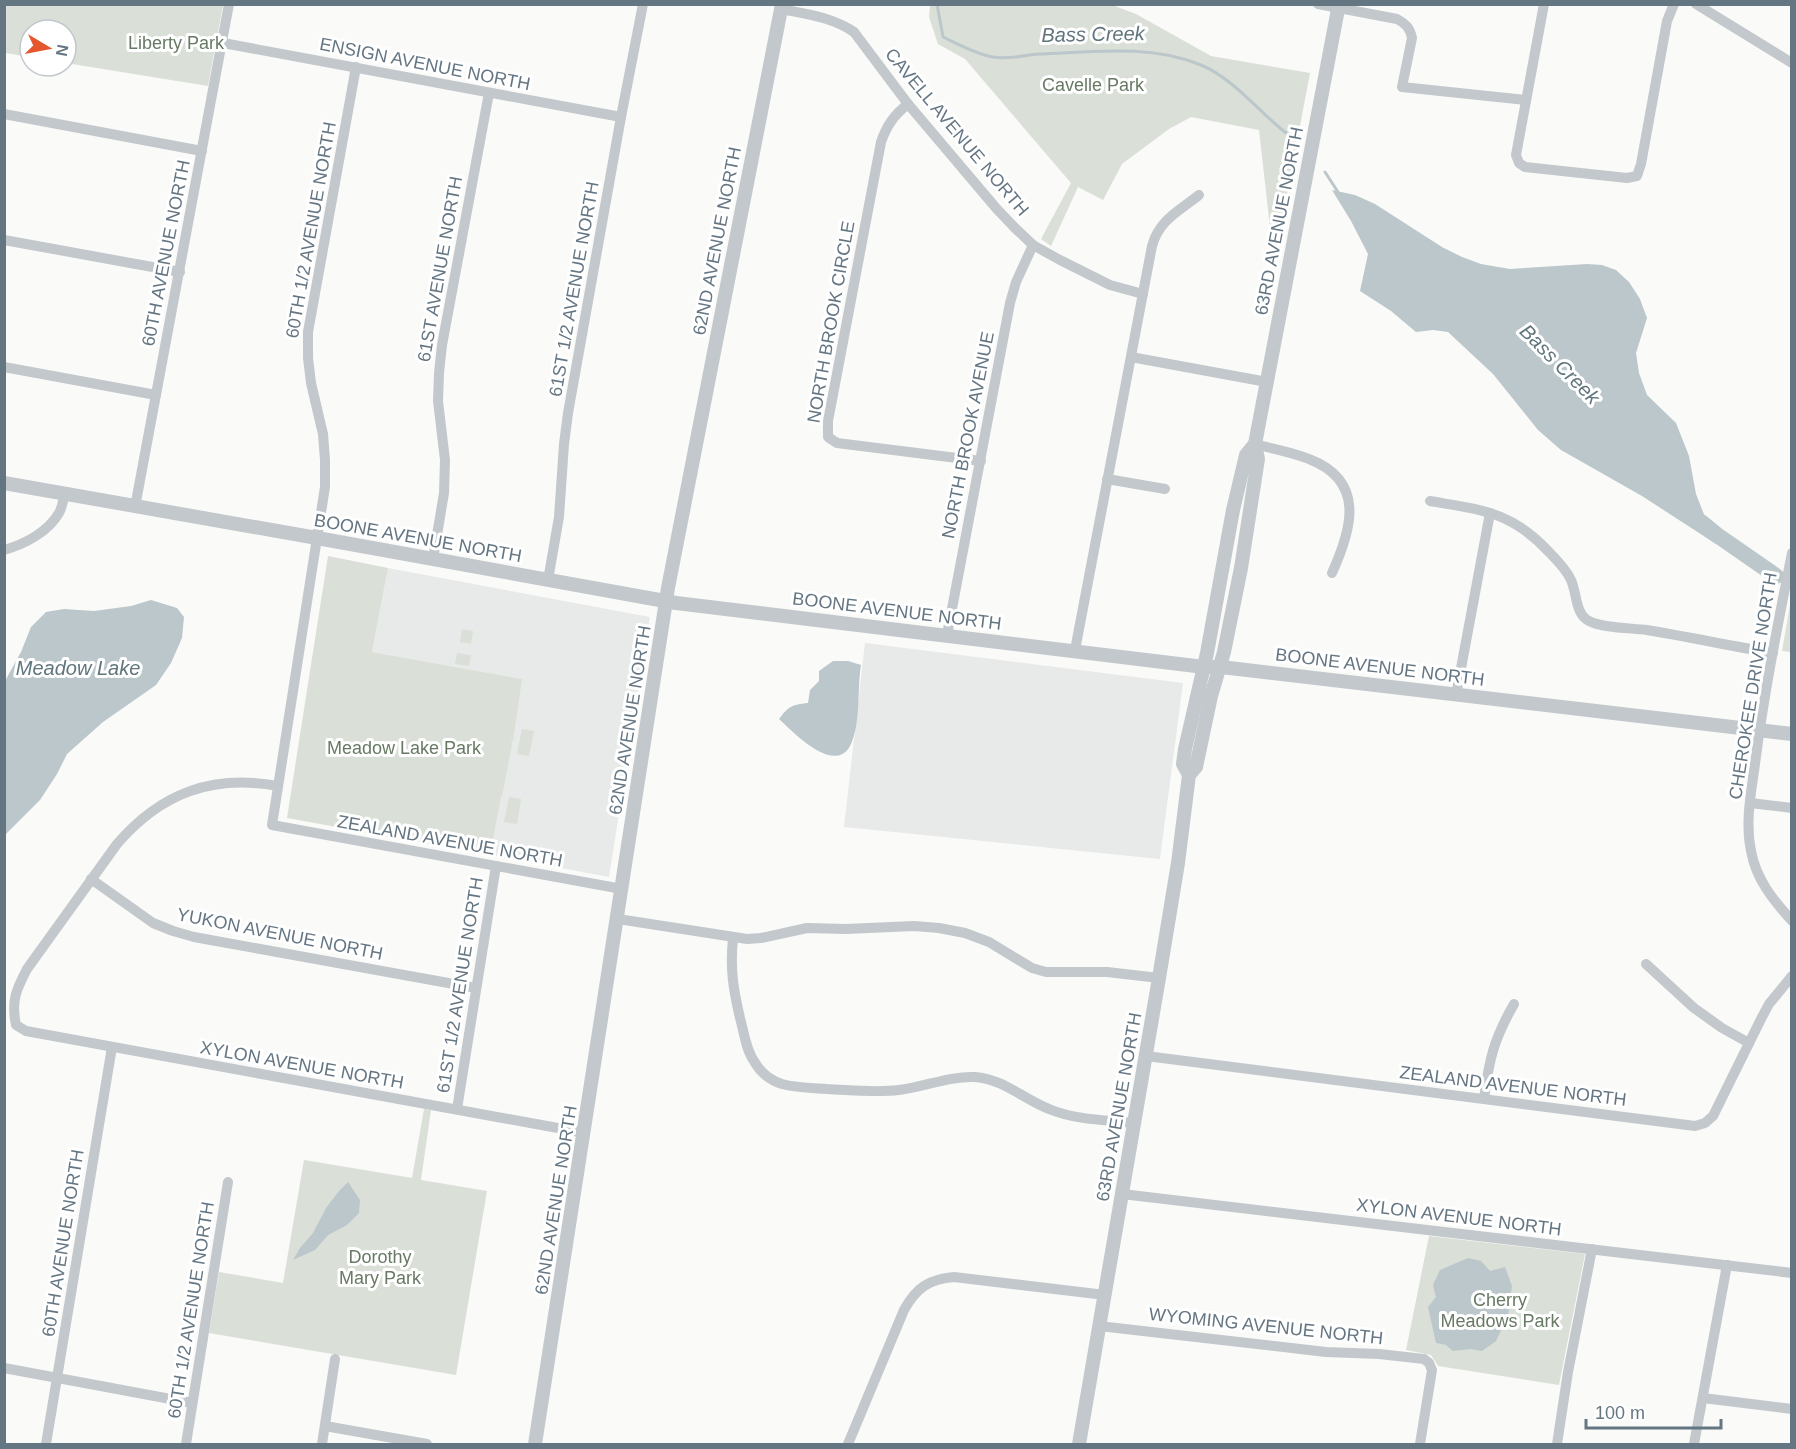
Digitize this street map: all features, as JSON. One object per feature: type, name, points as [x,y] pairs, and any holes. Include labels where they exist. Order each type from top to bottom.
[{"type":"street","name":"60TH AVENUE NORTH","points":[[135,507],[230,4]]},
{"type":"street","name":"61ST 1/2 AVENUE NORTH","points":[[548,580],[559,517],[568,412],[643,4]]},
{"type":"street","points":[[1318,4],[1397,19],[1405,24],[1411,30],[1412,38],[1402,87],[1526,100]]},
{"type":"street","points":[[1544,4],[1515,155],[1519,163],[1525,167],[1628,178],[1636,176],[1641,164],[1668,21],[1674,4]]},
{"type":"street","points":[[1696,4],[1791,63]]},
{"type":"street","name":"63RD AVENUE NORTH","points":[[1079,1444],[1178,863],[1189,775],[1196,766],[1211,696],[1221,667],[1241,568],[1258,459],[1255,444],[1338,6]]},
{"type":"street","name":"CAVELL AVENUE NORTH","points":[[781,7],[843,24],[854,32],[908,104],[996,208],[1033,245],[1110,285],[1143,294]]},
{"type":"street","name":"62ND AVENUE NORTH","points":[[536,1444],[666,602],[781,7]]},
{"type":"street","name":"ENSIGN AVENUE NORTH","points":[[223,43],[621,117]]},
{"type":"street","name":"60TH 1/2 AVENUE NORTH","points":[[272,825],[325,487],[325,460],[311,383],[308,332],[356,67]]},
{"type":"street","name":"61ST AVENUE NORTH","points":[[433,559],[444,493],[445,460],[438,401],[442,345],[489,93]]},
{"type":"street","name":"NORTH BROOK CIRCLE","points":[[908,104],[891,120],[882,142],[830,409],[828,436],[837,443],[981,461]]},
{"type":"street","points":[[4,114],[202,151]]},
{"type":"street","points":[[1075,650],[1152,246],[1159,228],[1166,220],[1199,195]]},
{"type":"street","points":[[4,240],[180,272]]},
{"type":"street","name":"NORTH BROOK AVENUE","points":[[947,635],[1010,303],[1016,282],[1033,245]]},
{"type":"street","points":[[1131,357],[1267,382]]},
{"type":"street","points":[[4,367],[156,395]]},
{"type":"street","points":[[1255,444],[1323,465],[1335,474],[1343,486],[1349,499],[1350,527],[1332,573]]},
{"type":"street","name":"63RD AVENUE NORTH","points":[[1189,775],[1183,764],[1188,735],[1204,667],[1233,510],[1246,454],[1255,444]]},
{"type":"street","points":[[1107,479],[1165,489]]},
{"type":"street","name":"BOONE AVENUE NORTH","points":[[4,483],[666,602],[1204,667],[1221,667],[1791,734]]},
{"type":"street","points":[[4,550],[30,539],[46,527],[59,512],[65,494]]},
{"type":"street","points":[[1430,501],[1490,513],[1514,522],[1530,533],[1564,568],[1571,581],[1579,610],[1589,621],[1773,653]]},
{"type":"street","points":[[1456,695],[1490,513]]},
{"type":"street","name":"CHEROKEE DRIVE NORTH","points":[[1791,553],[1759,730],[1748,833],[1756,871],[1770,896],[1791,921]]},
{"type":"street","points":[[92,879],[132,827],[168,801],[211,784],[256,782],[279,786]]},
{"type":"street","points":[[1750,803],[1791,808]]},
{"type":"street","name":"ZEALAND AVENUE NORTH","points":[[272,825],[622,889]]},
{"type":"street","name":"61ST 1/2 AVENUE NORTH","points":[[457,1109],[496,866]]},
{"type":"street","name":"YUKON AVENUE NORTH","points":[[92,879],[153,923],[173,932],[476,988]]},
{"type":"street","name":"XYLON AVENUE NORTH","points":[[92,879],[27,969],[17,988],[12,1009],[16,1025],[26,1031],[585,1132]]},
{"type":"street","points":[[618,919],[734,938],[761,938],[807,928],[914,926],[939,928],[965,933],[989,942],[1032,968],[1046,972],[1107,972],[1159,978]]},
{"type":"street","points":[[734,938],[731,960],[732,979],[747,1047],[752,1060],[770,1079],[796,1087],[875,1092],[920,1087],[959,1077],[976,1077],[994,1080],[1033,1102],[1062,1114],[1134,1123]]},
{"type":"street","points":[[1647,964],[1694,1008],[1722,1028],[1749,1043]]},
{"type":"street","name":"ZEALAND AVENUE NORTH","points":[[1146,1056],[1695,1126],[1705,1123],[1713,1116],[1769,1004],[1791,976]]},
{"type":"street","points":[[1484,1099],[1492,1049],[1514,1004]]},
{"type":"street","name":"60TH AVENUE NORTH","points":[[46,1444],[112,1047]]},
{"type":"street","name":"60TH 1/2 AVENUE NORTH","points":[[186,1444],[228,1182]]},
{"type":"street","name":"XYLON AVENUE NORTH","points":[[1122,1194],[1791,1273]]},
{"type":"street","points":[[1557,1444],[1568,1372],[1592,1249]]},
{"type":"street","points":[[1694,1444],[1728,1265]]},
{"type":"street","points":[[848,1444],[904,1310],[910,1299],[929,1282],[954,1277],[1105,1294]]},
{"type":"street","name":"WYOMING AVENUE NORTH","points":[[1099,1326],[1326,1352],[1424,1359],[1432,1370],[1420,1444]]},
{"type":"street","points":[[322,1444],[335,1359]]},
{"type":"street","points":[[4,1368],[192,1403]]},
{"type":"street","points":[[1703,1398],[1791,1409]]},
{"type":"street","points":[[325,1426],[427,1444]]},
{"type":"shaded area","points":[[388,568],[650,617],[609,877],[490,855],[522,679],[372,652]]},
{"type":"shaded area","points":[[865,643],[1183,683],[1160,859],[844,827]]},
{"type":"green space","name":"Liberty Park","points":[[4,5],[223,5],[208,86],[78,65],[78,18],[18,18],[18,55],[5,53]]},
{"type":"green space","name":"Cavelle Park","points":[[930,5],[1112,5],[1136,14],[1211,56],[1310,73],[1274,263],[1259,130],[1191,117],[1169,129],[1122,164],[1103,200],[1078,187],[1051,246],[1041,239],[1071,183],[965,59],[938,44],[929,17]]},
{"type":"green space","name":"Meadow Lake Park","points":[[328,556],[388,568],[372,652],[522,679],[513,741],[511,741],[490,855],[287,818]]},
{"type":"green space","points":[[1791,599],[1791,652],[1782,651]]},
{"type":"green space","points":[[462,629],[473,631],[471,644],[460,642]]},
{"type":"green space","points":[[457,653],[471,655],[469,666],[455,664]]},
{"type":"green space","points":[[522,729],[534,731],[529,756],[517,754]]},
{"type":"green space","points":[[509,797],[521,799],[517,824],[504,822]]},
{"type":"green space","name":"Dorothy Mary Park","points":[[424,1109],[431,1110],[421,1180],[487,1191],[456,1375],[209,1333],[219,1272],[283,1283],[304,1160],[412,1178]]},
{"type":"green space","name":"Cherry Meadows Park","points":[[1429,1236],[1585,1254],[1559,1385],[1438,1366],[1431,1355],[1406,1350]]},
{"type":"water","points":[[1332,190],[1355,195],[1375,204],[1442,247],[1481,264],[1510,269],[1587,264],[1602,265],[1616,270],[1629,282],[1640,299],[1647,318],[1636,353],[1639,373],[1647,395],[1676,423],[1689,456],[1696,494],[1707,522],[1717,535],[1716,544],[1642,496],[1561,450],[1538,430],[1493,374],[1448,332],[1433,330],[1416,332],[1391,311],[1360,291],[1368,254]]},
{"type":"water","name":"Meadow Lake","points":[[151,600],[177,608],[184,617],[182,638],[171,663],[156,685],[103,722],[67,754],[40,800],[5,835],[5,681],[21,652],[31,627],[46,612],[64,609],[94,611],[131,606]]},
{"type":"water","points":[[833,661],[848,661],[861,665],[858,716],[854,735],[844,753],[835,756],[815,749],[779,719],[791,707],[808,703],[810,690],[819,681],[819,671]]},
{"type":"water","points":[[348,1182],[360,1200],[359,1213],[347,1225],[328,1235],[315,1250],[293,1260],[313,1233],[326,1208]]},
{"type":"water","points":[[1468,1258],[1481,1261],[1490,1271],[1505,1267],[1512,1286],[1508,1316],[1496,1341],[1482,1351],[1470,1349],[1453,1351],[1446,1345],[1436,1343],[1428,1307],[1436,1297],[1433,1285],[1440,1270]]},
{"type":"waterway","name":"Bass Creek","points":[[937,4],[943,37],[987,56],[1004,58],[1039,54],[1121,51],[1162,54],[1201,65],[1225,79],[1290,136]]},
{"type":"waterway","name":"Bass Creek","points":[[1325,172],[1338,192]]},
{"type":"waterway","name":"Bass Creek","points":[[1701,522],[1776,576]]}]
